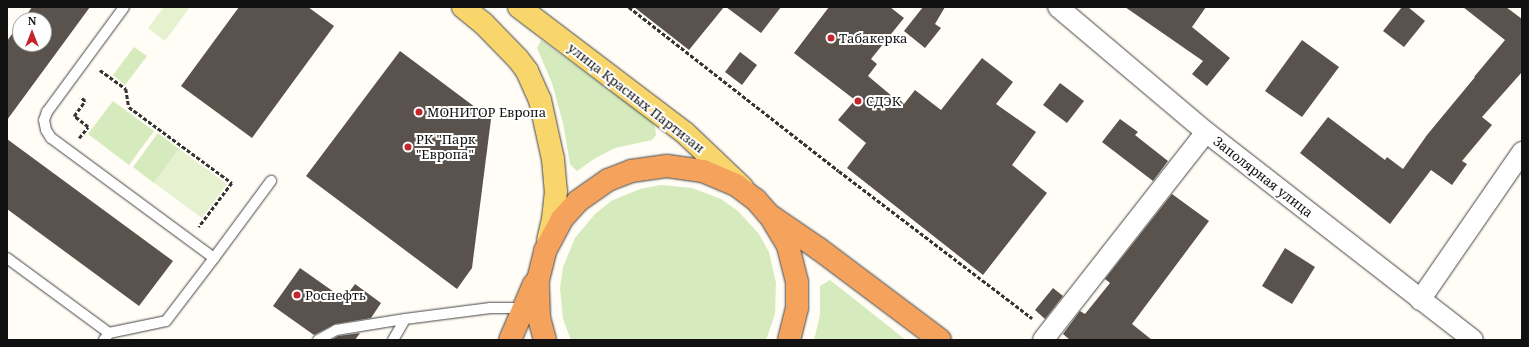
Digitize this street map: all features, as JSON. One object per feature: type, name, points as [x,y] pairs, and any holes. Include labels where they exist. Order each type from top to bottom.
[{"type":"highway","points":[[510,340],[525,308],[543,260],[559,224],[578,201],[608,180],[631,171],[655,166],[691,168],[726,180],[762,207],[782,234],[795,270],[797,308],[789,340]]},
{"type":"highway","name":"улица Красных Партизан","points":[[762,207],[940,340]]},
{"type":"highway","points":[[543,260],[538,305],[545,340]]},
{"type":"main road","points":[[463,7],[484,23],[518,59],[527,71],[540,100],[553,159],[556,192],[553,219],[543,260]]},
{"type":"main road","name":"улица Красных Партизан","points":[[519,7],[685,133],[762,207]]},
{"type":"street","name":"Заполярная улица","points":[[1058,7],[1206,132],[1473,340]]},
{"type":"street","points":[[1047,335],[1206,132]]},
{"type":"street","points":[[1420,300],[1522,152]]},
{"type":"lane","points":[[124,7],[47,112],[44,120],[46,130],[51,138],[214,258]]},
{"type":"lane","points":[[7,258],[107,337],[166,321],[271,182]]},
{"type":"lane","points":[[318,340],[336,330],[405,319],[490,308],[525,308]]},
{"type":"lane","points":[[393,340],[405,319]]},
{"type":"path","points":[[628,7],[1047,335]]},
{"type":"path","points":[[85,60],[126,89],[129,107],[232,183],[198,228],[192,223]]},
{"type":"path","points":[[66,86],[85,101],[74,116],[88,127],[79,139],[85,143]]},
{"type":"green space","points":[[164,7],[190,7],[165,41],[148,28]]},
{"type":"green space","points":[[541,40],[651,121],[655,127],[656,135],[652,140],[615,148],[594,159],[577,171],[570,164],[563,123],[552,83],[537,48]]},
{"type":"green space","points":[[134,47],[147,56],[125,85],[113,75]]},
{"type":"green space","points":[[113,101],[154,131],[129,165],[88,134]]},
{"type":"green space","points":[[158,133],[179,149],[154,183],[133,167]]},
{"type":"green space","points":[[179,149],[227,184],[202,218],[154,183]]},
{"type":"green space","points":[[661,185],[692,188],[721,199],[738,211],[759,234],[769,252],[776,283],[775,314],[766,340],[571,340],[563,319],[560,288],[563,267],[575,238],[595,214],[611,201],[640,189]]},
{"type":"green space","points":[[830,280],[906,340],[814,340],[820,315],[820,286]]},
{"type":"building","points":[[32,7],[90,7],[7,120],[7,41],[12,34],[12,52],[52,52],[52,12],[29,12]]},
{"type":"building","points":[[239,7],[308,7],[334,26],[252,138],[181,86]]},
{"type":"building","points":[[634,7],[724,7],[689,50]]},
{"type":"building","points":[[726,7],[781,7],[761,33]]},
{"type":"building","points":[[829,7],[890,7],[904,18],[871,59],[877,64],[868,76],[899,102],[900,100],[904,104],[915,90],[941,110],[982,58],[1013,82],[996,104],[1036,132],[1012,165],[1047,193],[983,275],[847,168],[866,143],[838,120],[855,100],[794,53]]},
{"type":"building","points":[[923,7],[945,7],[935,24],[941,28],[925,48],[904,31]]},
{"type":"building","points":[[1125,7],[1206,7],[1192,27],[1230,58],[1207,86],[1192,74],[1203,61]]},
{"type":"building","points":[[1402,7],[1408,7],[1425,21],[1404,47],[1383,31]]},
{"type":"building","points":[[1463,7],[1506,7],[1522,19],[1522,72],[1482,117],[1492,125],[1462,161],[1467,164],[1452,185],[1431,170],[1390,224],[1300,153],[1328,117],[1385,160],[1387,157],[1403,169],[1427,135],[1505,40]]},
{"type":"building","points":[[1302,40],[1339,67],[1302,117],[1265,91]]},
{"type":"building","name":"РК \"Парк \"Европа\"","points":[[400,51],[491,119],[472,268],[457,289],[306,176]]},
{"type":"building","points":[[740,52],[757,65],[742,85],[725,72]]},
{"type":"building","points":[[1060,83],[1084,101],[1067,123],[1043,105]]},
{"type":"building","points":[[1120,119],[1138,132],[1135,135],[1168,161],[1153,181],[1102,142]]},
{"type":"building","points":[[7,139],[173,261],[139,306],[7,209]]},
{"type":"building","points":[[1172,194],[1209,221],[1132,324],[1152,340],[1070,340],[1063,334],[1080,311],[1085,314],[1110,283],[1105,279]]},
{"type":"building","points":[[1285,248],[1315,267],[1292,304],[1262,286]]},
{"type":"building","points":[[300,268],[344,299],[355,284],[381,303],[371,318],[335,324],[314,335],[273,306]]},
{"type":"building","points":[[1053,288],[1063,296],[1045,319],[1035,310]]},
{"type":"building","points":[[360,333],[355,340],[331,340],[338,336]]},
{"type":"place","name":"Табакерка","points":[[831,38]]},
{"type":"place","name":"СДЭК","points":[[858,101]]},
{"type":"place","name":"МОНИТОР Европа","points":[[419,112]]},
{"type":"place","name":"РК \"Парк \"Европа\"","points":[[408,147]]},
{"type":"place","name":"Роснефть","points":[[297,295]]}]
